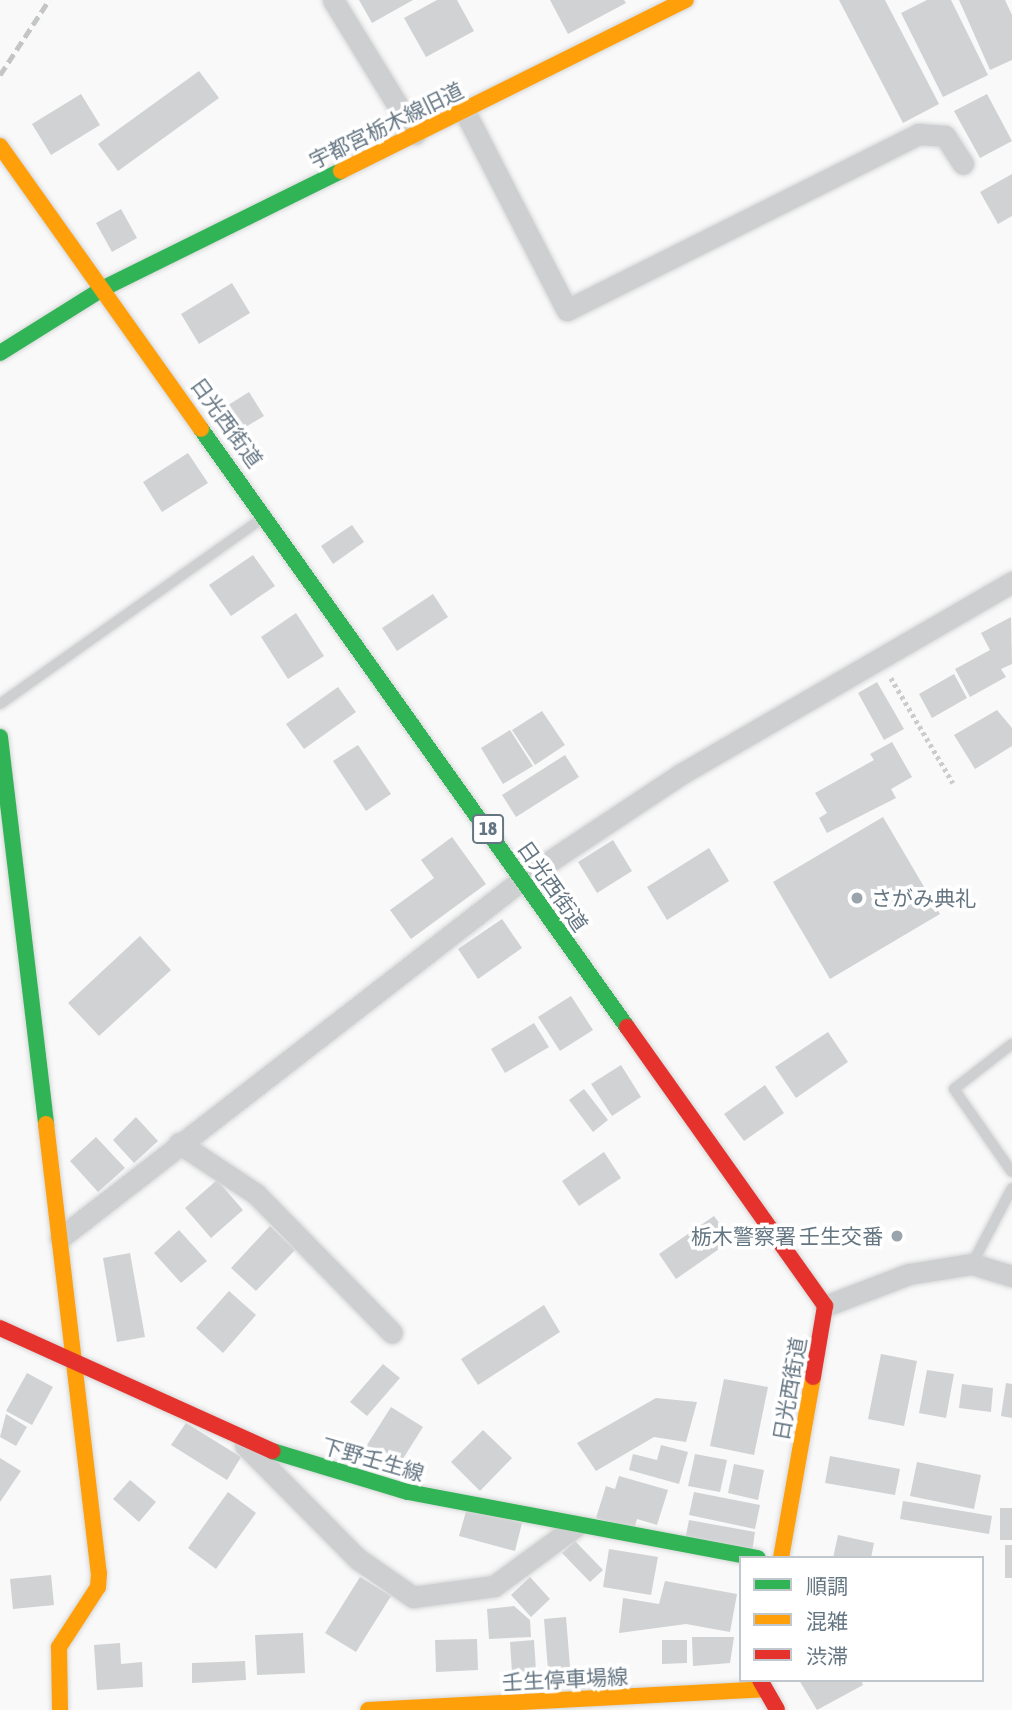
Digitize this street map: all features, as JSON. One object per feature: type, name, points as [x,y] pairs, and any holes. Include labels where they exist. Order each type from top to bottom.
[{"type":"main road","name":"宇都宮栃木線旧道","points":[[0,353],[104,288],[686,0]]},
{"type":"main road","name":"日光西街道","points":[[0,146],[268,514],[825,1306],[781,1556]]},
{"type":"main road","points":[[0,737],[99,1573],[98,1587],[59,1647],[60,1710]]},
{"type":"main road","name":"下野壬生線","points":[[0,1328],[73,1357],[242,1441],[408,1492],[576,1526],[747,1556]]},
{"type":"main road","points":[[762,1685],[778,1710]]},
{"type":"main road","name":"壬生停車場線","points":[[368,1710],[762,1685]]},
{"type":"street","points":[[333,0],[415,134]]},
{"type":"street","points":[[464,110],[567,310],[918,134],[945,136],[962,164]]},
{"type":"street","points":[[60,1238],[179,1143],[523,879],[681,774],[1012,582]]},
{"type":"street","points":[[179,1143],[256,1194],[392,1333]]},
{"type":"street","points":[[825,1306],[909,1274],[972,1264],[1012,1276]]},
{"type":"street","points":[[242,1441],[358,1559],[413,1597],[494,1587],[576,1526]]},
{"type":"lane","points":[[0,704],[268,514]]},
{"type":"lane","points":[[1012,1044],[954,1089],[1012,1172]]},
{"type":"lane","points":[[972,1264],[1012,1188]]},
{"type":"path","points":[[879,659],[953,783]]},
{"type":"building","points":[[359,0],[413,0],[372,23]]},
{"type":"building","points":[[437,0],[457,0],[474,31],[426,57],[404,18]]},
{"type":"building","points":[[550,0],[624,0],[626,3],[568,34]]},
{"type":"building","points":[[839,0],[885,0],[939,104],[903,123]]},
{"type":"building","points":[[927,0],[951,0],[988,75],[943,97],[901,13]]},
{"type":"building","points":[[959,0],[1005,0],[1012,15],[1012,60],[990,70]]},
{"type":"building","points":[[199,71],[219,98],[118,171],[98,144]]},
{"type":"building","points":[[81,94],[100,125],[51,155],[32,124]]},
{"type":"building","points":[[987,94],[1012,141],[980,158],[954,111]]},
{"type":"building","points":[[1012,174],[1012,216],[998,224],[980,192]]},
{"type":"building","points":[[121,209],[137,238],[112,252],[96,223]]},
{"type":"building","points":[[232,283],[250,313],[199,344],[181,314]]},
{"type":"building","points":[[249,392],[264,416],[239,431],[225,407]]},
{"type":"building","points":[[188,453],[208,483],[162,512],[143,482]]},
{"type":"building","points":[[352,525],[364,542],[333,564],[321,546]]},
{"type":"building","points":[[253,555],[275,586],[231,616],[209,585]]},
{"type":"building","points":[[433,594],[448,617],[397,651],[382,628]]},
{"type":"building","points":[[296,613],[324,656],[288,679],[261,637]]},
{"type":"building","points":[[1011,617],[1012,664],[1001,669],[1006,677],[970,697],[955,669],[990,650],[981,633]]},
{"type":"building","points":[[954,674],[967,698],[932,718],[919,694]]},
{"type":"building","points":[[877,682],[904,729],[884,740],[858,693]]},
{"type":"building","points":[[338,687],[356,712],[304,749],[286,724]]},
{"type":"building","points":[[997,710],[1012,728],[1012,746],[975,769],[954,735]]},
{"type":"building","points":[[542,711],[565,745],[535,765],[512,730]]},
{"type":"building","points":[[510,730],[533,766],[503,784],[481,748]]},
{"type":"building","points":[[892,742],[912,777],[891,789],[896,798],[827,833],[819,818],[827,813],[815,793],[874,760],[870,754]]},
{"type":"building","points":[[358,745],[391,794],[366,811],[333,761]]},
{"type":"building","points":[[565,755],[579,777],[516,817],[502,795]]},
{"type":"building","name":"さがみ典礼","points":[[883,817],[940,914],[830,979],[773,882]]},
{"type":"building","points":[[452,837],[486,884],[411,939],[390,910],[434,878],[421,860]]},
{"type":"building","points":[[613,840],[632,871],[597,893],[578,862]]},
{"type":"building","points":[[709,848],[729,881],[667,920],[647,887]]},
{"type":"building","points":[[502,919],[522,948],[478,979],[458,949]]},
{"type":"building","points":[[140,936],[171,970],[99,1036],[68,1003]]},
{"type":"building","points":[[571,996],[593,1030],[560,1051],[538,1017]]},
{"type":"building","points":[[534,1023],[549,1047],[505,1073],[491,1049]]},
{"type":"building","points":[[828,1032],[848,1062],[796,1098],[775,1067]]},
{"type":"building","points":[[621,1065],[641,1097],[612,1116],[591,1084]]},
{"type":"building","points":[[765,1085],[784,1113],[744,1141],[724,1114]]},
{"type":"building","points":[[584,1089],[608,1120],[593,1132],[569,1100]]},
{"type":"building","points":[[136,1117],[158,1141],[134,1163],[113,1140]]},
{"type":"building","points":[[96,1137],[125,1168],[98,1192],[70,1161]]},
{"type":"building","points":[[604,1152],[621,1178],[579,1206],[562,1181]]},
{"type":"building","points":[[217,1180],[243,1210],[211,1238],[185,1208]]},
{"type":"building","points":[[714,1216],[732,1240],[676,1279],[659,1254]]},
{"type":"building","points":[[270,1226],[295,1250],[256,1291],[231,1268]]},
{"type":"building","points":[[179,1230],[207,1261],[181,1283],[154,1253]]},
{"type":"building","points":[[130,1253],[145,1337],[117,1342],[103,1258]]},
{"type":"building","points":[[229,1291],[256,1315],[223,1353],[196,1328]]},
{"type":"building","points":[[544,1305],[560,1332],[478,1385],[461,1359]]},
{"type":"building","points":[[881,1354],[917,1361],[904,1426],[868,1419]]},
{"type":"building","points":[[383,1364],[400,1378],[367,1416],[350,1402]]},
{"type":"building","points":[[927,1370],[954,1374],[946,1418],[919,1413]]},
{"type":"building","points":[[27,1373],[53,1387],[32,1425],[6,1411]]},
{"type":"building","points":[[724,1379],[768,1387],[754,1455],[710,1446]]},
{"type":"building","points":[[1006,1383],[1012,1384],[1012,1418],[1001,1416]]},
{"type":"building","points":[[962,1384],[993,1388],[991,1412],[959,1408]]},
{"type":"building","points":[[656,1398],[697,1402],[686,1442],[654,1437],[596,1471],[577,1443]]},
{"type":"building","points":[[391,1407],[423,1427],[392,1476],[360,1456]]},
{"type":"building","points":[[6,1414],[27,1427],[16,1446],[0,1437]]},
{"type":"building","points":[[186,1423],[241,1457],[227,1480],[171,1445]]},
{"type":"building","points":[[483,1430],[512,1458],[480,1491],[451,1462]]},
{"type":"building","points":[[661,1445],[688,1452],[679,1484],[629,1470],[633,1454],[657,1460]]},
{"type":"building","points":[[695,1454],[727,1460],[720,1492],[688,1486]]},
{"type":"building","points":[[830,1456],[900,1469],[895,1495],[825,1483]]},
{"type":"building","points":[[0,1458],[21,1471],[0,1502]]},
{"type":"building","points":[[917,1462],[981,1475],[974,1509],[910,1496]]},
{"type":"building","points":[[734,1464],[764,1470],[758,1500],[728,1493]]},
{"type":"building","points":[[619,1476],[668,1490],[657,1525],[637,1519],[634,1529],[596,1518],[606,1486],[615,1489]]},
{"type":"building","points":[[130,1480],[156,1502],[139,1522],[113,1499]]},
{"type":"building","points":[[228,1492],[256,1513],[216,1569],[188,1548]]},
{"type":"building","points":[[694,1492],[760,1505],[755,1529],[689,1515]]},
{"type":"building","points":[[903,1501],[992,1516],[989,1534],[900,1519]]},
{"type":"building","points":[[467,1508],[522,1523],[515,1551],[459,1536]]},
{"type":"building","points":[[1000,1508],[1012,1508],[1012,1540],[1000,1540]]},
{"type":"building","points":[[689,1520],[755,1532],[752,1552],[685,1540]]},
{"type":"building","points":[[838,1535],[874,1543],[871,1556],[833,1556]]},
{"type":"building","points":[[575,1541],[603,1570],[590,1582],[562,1553]]},
{"type":"building","points":[[1005,1545],[1012,1545],[1012,1578],[1005,1578]]},
{"type":"building","points":[[609,1549],[658,1557],[651,1595],[603,1587]]},
{"type":"building","points":[[51,1575],[54,1605],[13,1609],[10,1579]]},
{"type":"building","points":[[360,1577],[391,1596],[356,1652],[325,1633]]},
{"type":"building","points":[[530,1577],[550,1599],[531,1617],[511,1595]]},
{"type":"building","points":[[665,1581],[737,1594],[730,1632],[686,1624],[619,1633],[623,1598],[659,1604]]},
{"type":"building","points":[[514,1606],[530,1620],[531,1637],[489,1639],[487,1609]]},
{"type":"building","points":[[566,1617],[570,1667],[548,1670],[544,1619]]},
{"type":"building","points":[[303,1633],[305,1673],[257,1675],[255,1635]]},
{"type":"building","points":[[692,1637],[734,1637],[730,1663],[693,1666]]},
{"type":"building","points":[[477,1639],[478,1670],[436,1672],[435,1640]]},
{"type":"building","points":[[534,1640],[536,1671],[512,1673],[510,1642]]},
{"type":"building","points":[[662,1640],[687,1640],[687,1663],[662,1664]]},
{"type":"building","points":[[120,1643],[121,1664],[142,1662],[143,1687],[97,1690],[94,1645]]},
{"type":"building","points":[[245,1661],[246,1680],[192,1683],[192,1663]]},
{"type":"building","points":[[800,1682],[862,1682],[863,1685],[817,1710]]},
{"type":"railway","points":[[0,75],[49,0]]},
{"type":"traffic: fast","points":[[0,353],[104,288],[341,171]]},
{"type":"traffic: fast","points":[[201,429],[627,1027]]},
{"type":"traffic: fast","points":[[0,737],[46,1124]]},
{"type":"traffic: fast","points":[[272,1451],[408,1492],[747,1556]]},
{"type":"traffic: slow","points":[[341,171],[686,0]]},
{"type":"traffic: slow","points":[[0,146],[201,429]]},
{"type":"traffic: slow","points":[[46,1124],[99,1573],[98,1587],[59,1647],[60,1710]]},
{"type":"traffic: slow","points":[[781,1556],[813,1377]]},
{"type":"traffic: slow","points":[[368,1710],[764,1689]]},
{"type":"traffic: jam","points":[[627,1027],[825,1306],[813,1377]]},
{"type":"traffic: jam","points":[[0,1328],[272,1451]]},
{"type":"traffic: jam","points":[[761,1682],[777,1710]]},
{"type":"place","name":"さがみ典礼","points":[[857,898]]},
{"type":"place","name":"栃木警察署 壬生交番","points":[[897,1236]]}]
